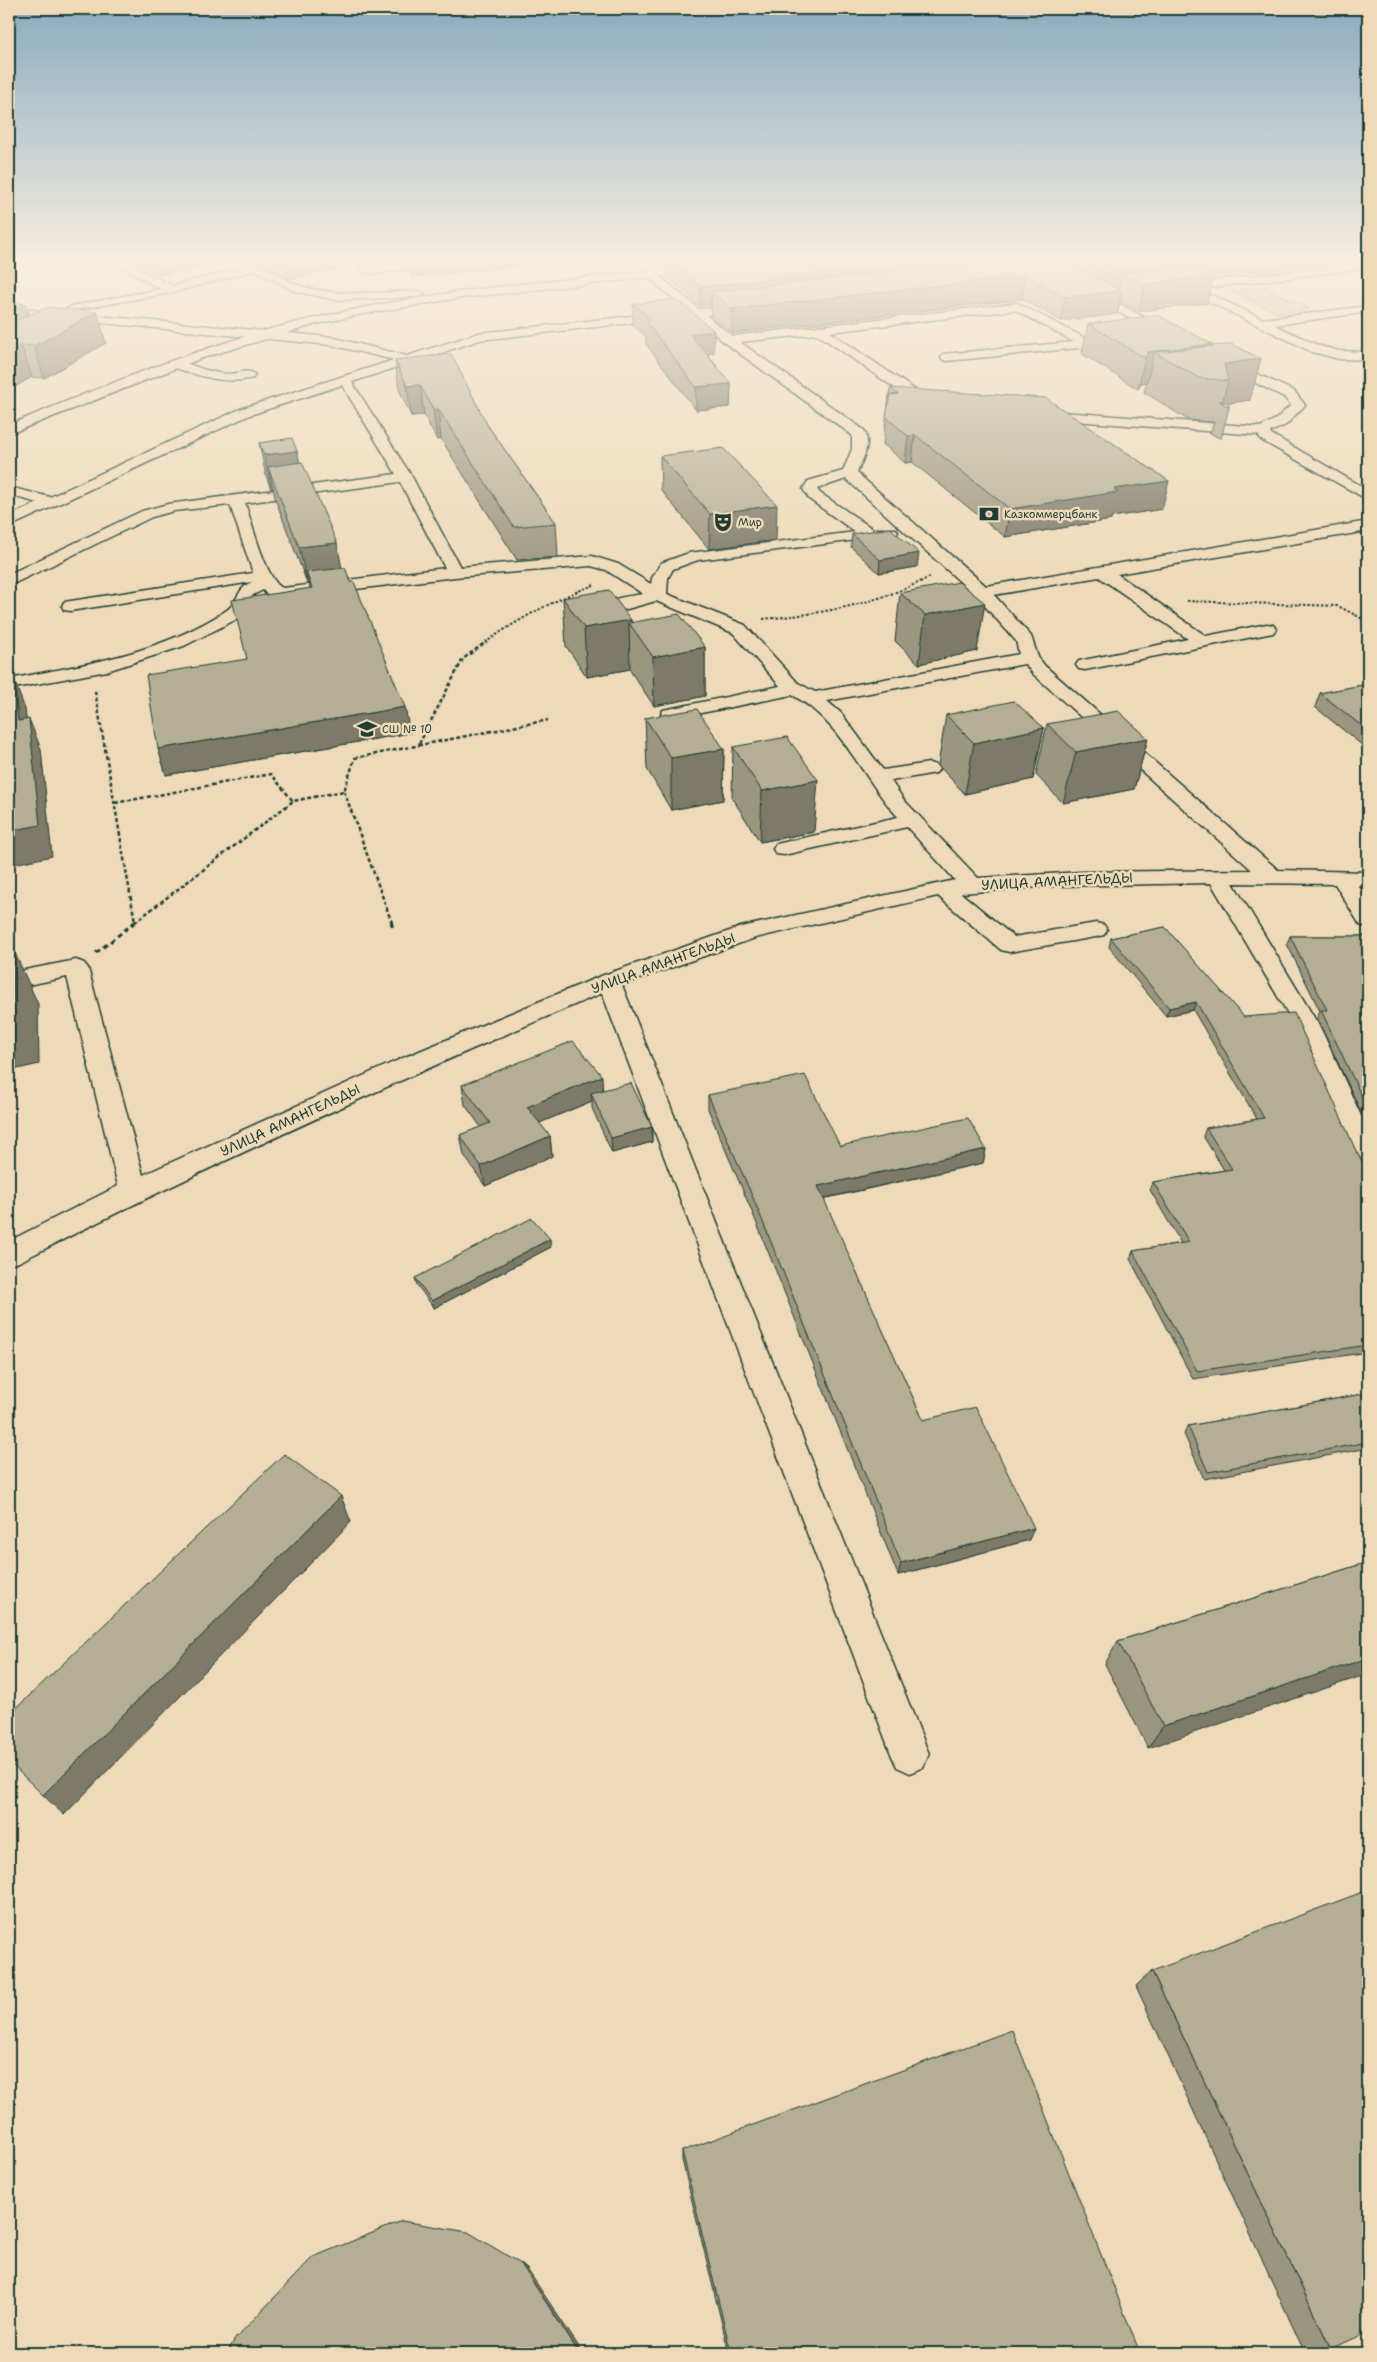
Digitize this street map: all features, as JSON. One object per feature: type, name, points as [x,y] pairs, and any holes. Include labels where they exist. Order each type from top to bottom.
[{"type":"street","points":[[9,419],[138,367]]},
{"type":"street","points":[[9,430],[168,367]]},
{"type":"street","points":[[186,367],[218,378],[230,379],[249,375]]},
{"type":"street","points":[[9,522],[245,412],[385,367]]},
{"type":"street","points":[[767,367],[859,433],[861,440],[859,452],[849,474]]},
{"type":"street","points":[[873,367],[930,406],[949,407]]},
{"type":"street","points":[[1028,413],[1262,431],[1281,422],[1298,405],[1290,394],[1234,367]]},
{"type":"street","points":[[1222,378],[1250,375]]},
{"type":"street","points":[[345,380],[405,477],[455,572]]},
{"type":"street","points":[[1262,431],[1266,437],[1368,496]]},
{"type":"street","points":[[849,474],[982,592],[1025,640],[1029,658],[1039,670],[1271,876]]},
{"type":"street","points":[[849,474],[813,484],[810,489],[814,496],[869,534]]},
{"type":"street","points":[[9,580],[147,514],[173,507],[405,477]]},
{"type":"street","points":[[9,491],[52,502]]},
{"type":"street","points":[[236,500],[265,579],[272,590],[282,593],[455,572],[592,561],[612,567],[658,596],[739,629],[795,689],[812,698],[834,717],[897,804],[972,885]]},
{"type":"street","points":[[982,592],[1368,526]]},
{"type":"street","points":[[658,596],[660,578],[667,566],[695,556],[911,530]]},
{"type":"street","points":[[1103,572],[1204,642]]},
{"type":"street","points":[[70,606],[265,579]]},
{"type":"street","points":[[9,684],[91,670],[167,648],[231,617],[243,606],[243,595],[248,589],[265,579]]},
{"type":"street","points":[[607,630],[608,609],[622,603],[658,596]]},
{"type":"street","points":[[1085,665],[1267,630]]},
{"type":"street","points":[[812,698],[1029,658]]},
{"type":"street","points":[[686,742],[670,714],[795,689]]},
{"type":"street","points":[[877,777],[929,769]]},
{"type":"street","points":[[784,849],[912,820]]},
{"type":"street","points":[[1218,876],[1309,1029],[1368,1160]]},
{"type":"street","name":"УЛИЦА АМАНГЕЛЬДЫ","points":[[9,1254],[133,1191],[414,1062],[609,981],[749,932],[942,888],[972,885],[1047,879],[1218,876],[1368,879]]},
{"type":"street","points":[[1342,877],[1368,920]]},
{"type":"street","points":[[942,888],[1010,945],[1096,930]]},
{"type":"street","points":[[9,981],[76,968],[133,1191]]},
{"type":"street","points":[[609,981],[910,1754]]},
{"type":"path","points":[[722,621],[806,616],[862,603],[913,587],[930,577],[945,559]]},
{"type":"path","points":[[419,744],[463,659],[502,630],[567,595],[626,576]]},
{"type":"path","points":[[1143,599],[1338,606],[1361,618],[1368,618]]},
{"type":"path","points":[[91,670],[135,922]]},
{"type":"path","points":[[394,930],[344,791],[354,758],[548,720]]},
{"type":"path","points":[[115,803],[271,774],[293,801]]},
{"type":"path","points":[[76,968],[293,801],[344,791]]},
{"type":"building","points":[[398,367],[458,367],[488,426],[556,523],[514,527],[438,409],[433,409],[420,385],[407,386]]},
{"type":"building","points":[[681,367],[717,367],[731,384],[696,387]]},
{"type":"building","points":[[1180,367],[1225,367],[1228,381],[1199,378]]},
{"type":"building","points":[[890,388],[1046,398],[1169,481],[1114,489],[1118,492],[1010,509],[915,435],[908,436],[886,417],[890,395],[898,394]]},
{"type":"building","points":[[1219,401],[1228,402],[1229,407]]},
{"type":"building","points":[[292,438],[297,451],[264,455],[259,443]]},
{"type":"building","points":[[723,448],[777,505],[710,514],[660,456]]},
{"type":"building","points":[[302,462],[337,543],[299,547],[268,467]]},
{"type":"building","points":[[890,528],[919,553],[880,560],[852,534]]},
{"type":"building","points":[[345,568],[351,582],[354,582],[405,707],[158,749],[146,675],[247,659],[232,600],[312,588],[306,572]]},
{"type":"building","points":[[959,582],[985,603],[925,615],[900,593]]},
{"type":"building","points":[[609,590],[631,620],[584,628],[563,598]]},
{"type":"building","points":[[679,614],[705,647],[653,657],[629,623]]},
{"type":"building","points":[[14,680],[18,721],[29,719],[40,825],[9,831],[9,681]]},
{"type":"building","points":[[1368,684],[1368,731],[1320,693]]},
{"type":"building","points":[[1014,701],[1044,728],[974,743],[946,715]]},
{"type":"building","points":[[697,709],[724,749],[671,758],[645,718]]},
{"type":"building","points":[[1118,711],[1148,738],[1076,752],[1047,724]]},
{"type":"building","points":[[787,737],[818,780],[762,791],[733,747]]},
{"type":"building","points":[[1165,927],[1244,1017],[1294,1013],[1357,1153],[1362,1161],[1368,1163],[1368,1345],[1197,1371],[1133,1251],[1189,1242],[1153,1182],[1232,1169],[1206,1128],[1264,1118],[1196,1002],[1169,1008],[1111,938]]},
{"type":"building","points":[[1290,936],[1368,936],[1368,1110],[1321,1010],[1327,1010]]},
{"type":"building","points":[[14,951],[13,1011],[9,1012],[9,952]]},
{"type":"building","points":[[573,1041],[602,1076],[527,1107],[550,1136],[481,1166],[460,1135],[490,1123],[462,1085]]},
{"type":"building","points":[[805,1075],[840,1146],[968,1118],[986,1149],[818,1186],[923,1420],[976,1407],[1034,1528],[901,1563],[754,1200],[708,1095]]},
{"type":"building","points":[[631,1083],[652,1127],[611,1138],[591,1093]]},
{"type":"building","points":[[532,1218],[550,1239],[432,1301],[415,1278]]},
{"type":"building","points":[[1368,1393],[1368,1442],[1208,1472],[1188,1426]]},
{"type":"building","points":[[284,1454],[341,1496],[43,1795],[9,1762],[9,1715]]},
{"type":"building","points":[[1368,1562],[1368,1658],[1163,1726],[1118,1641]]},
{"type":"building","points":[[1368,1890],[1368,2332],[1331,2349],[1152,1971]]},
{"type":"building","points":[[1012,2030],[1140,2353],[731,2353],[682,2151]]},
{"type":"building","points":[[402,2221],[468,2232],[521,2264],[579,2353],[227,2353],[235,2339],[313,2257]]},
{"type":"place","name":"Казкоммерцбанк","points":[[989,514]]},
{"type":"place","name":"Мир","points":[[723,522]]},
{"type":"place","name":"СШ № 10","points":[[367,729]]}]
